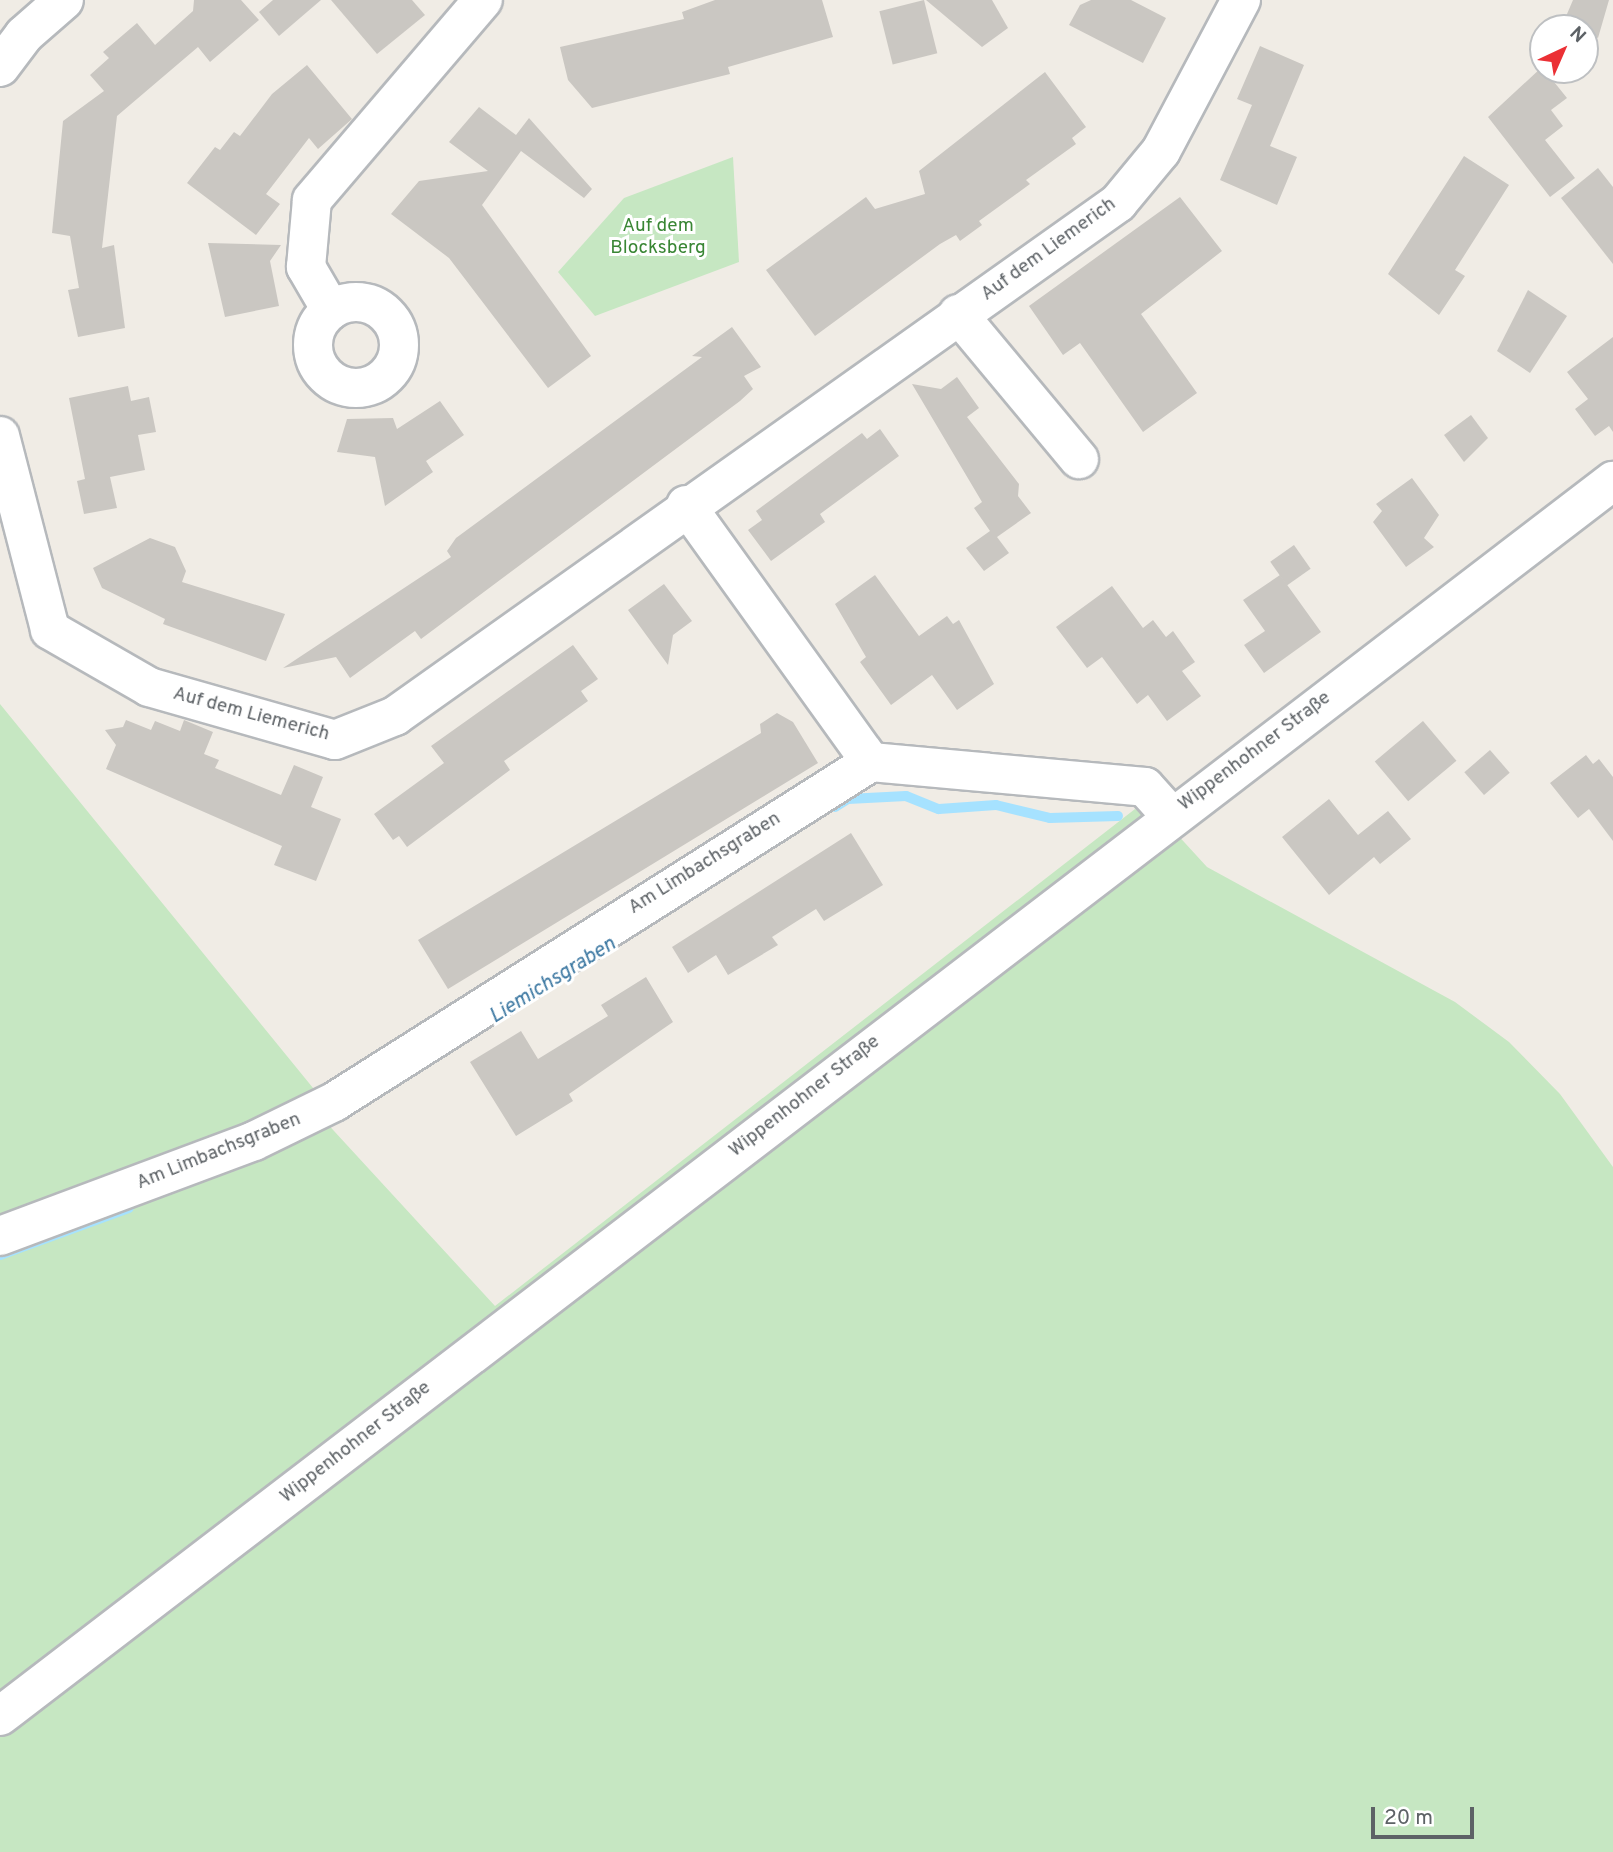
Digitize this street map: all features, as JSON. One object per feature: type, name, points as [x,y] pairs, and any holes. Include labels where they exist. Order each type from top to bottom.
[{"type":"street","points":[[0,67],[24,35],[64,0]]},
{"type":"street","points":[[331,310],[306,267],[312,200],[482,0]]},
{"type":"street","name":"Auf dem Liemerich","points":[[0,436],[50,630],[149,687],[335,740],[394,716],[686,505],[1118,203],[1161,151],[1241,0]]},
{"type":"street","points":[[958,314],[1079,459]]},
{"type":"street","name":"Wippenhohner Straße","points":[[0,1717],[1170,815],[1613,481]]},
{"type":"street","points":[[686,505],[871,762],[1145,787],[1170,815]]},
{"type":"street","name":"Am Limbachsgraben","points":[[0,1236],[254,1142],[334,1102],[871,762]]},
{"type":"green space","name":"Auf dem Blocksberg","points":[[733,157],[739,262],[595,316],[558,272],[624,198]]},
{"type":"green space","points":[[0,704],[322,1099],[323,1119],[495,1306],[1135,809],[1174,831],[1207,867],[1455,1002],[1509,1042],[1560,1094],[1613,1167],[1613,1852],[0,1852]]},
{"type":"building","points":[[194,0],[241,0],[259,20],[210,62],[198,47],[117,116],[102,248],[114,245],[125,328],[78,337],[68,290],[79,288],[70,236],[52,233],[63,121],[104,91],[90,75],[109,58],[103,52],[137,23],[155,45],[193,11]]},
{"type":"building","points":[[273,0],[321,0],[279,36],[259,12]]},
{"type":"building","points":[[331,0],[412,0],[425,15],[377,54]]},
{"type":"building","points":[[715,0],[822,0],[833,37],[728,67],[730,74],[592,108],[568,80],[560,47],[684,19],[682,12]]},
{"type":"building","points":[[924,0],[937,53],[893,64],[879,11]]},
{"type":"building","points":[[926,0],[992,0],[1008,28],[982,47]]},
{"type":"building","points":[[1091,0],[1131,0],[1166,18],[1143,63],[1069,25],[1080,5]]},
{"type":"building","points":[[1573,0],[1609,0],[1599,35],[1599,14],[1567,14]]},
{"type":"building","points":[[1260,46],[1304,65],[1270,146],[1297,157],[1277,205],[1220,180],[1252,105],[1237,99]]},
{"type":"building","points":[[307,65],[352,119],[318,149],[309,138],[266,194],[280,204],[256,235],[187,183],[215,147],[220,150],[234,132],[240,136],[272,94]]},
{"type":"building","points":[[1045,72],[1086,127],[1072,138],[1076,144],[1026,180],[1030,184],[979,221],[982,225],[960,241],[956,235],[940,244],[815,336],[766,270],[866,197],[875,209],[925,194],[919,171]]},
{"type":"building","points":[[1529,79],[1529,84],[1556,84],[1567,98],[1551,110],[1563,126],[1545,140],[1575,178],[1550,197],[1488,117]]},
{"type":"building","points":[[479,107],[516,135],[529,118],[592,189],[584,198],[521,151],[482,205],[591,356],[548,388],[449,258],[391,214],[419,181],[488,171],[449,142]]},
{"type":"building","points":[[1464,156],[1509,185],[1455,270],[1465,276],[1439,315],[1388,274]]},
{"type":"building","points":[[1598,168],[1613,187],[1613,264],[1561,198]]},
{"type":"building","points":[[1180,197],[1222,251],[1141,314],[1197,393],[1143,432],[1080,343],[1063,355],[1029,306]]},
{"type":"building","points":[[208,243],[281,245],[270,261],[279,306],[225,317]]},
{"type":"building","points":[[1528,290],[1567,316],[1530,373],[1497,351]]},
{"type":"building","points":[[732,327],[761,367],[744,376],[753,389],[740,401],[421,639],[415,631],[350,678],[336,657],[283,668],[451,557],[447,551],[456,538],[702,357],[692,356]]},
{"type":"building","points":[[1613,337],[1613,432],[1609,426],[1595,436],[1575,409],[1588,399],[1567,372]]},
{"type":"building","points":[[957,377],[979,408],[967,417],[1019,484],[1018,496],[1031,513],[997,537],[1009,553],[984,571],[966,548],[990,531],[974,508],[982,502],[912,384],[941,389]]},
{"type":"building","points":[[128,386],[131,401],[149,397],[156,432],[138,435],[145,470],[110,477],[117,508],[84,514],[77,481],[85,479],[69,398]]},
{"type":"building","points":[[440,401],[464,435],[426,461],[433,472],[385,506],[375,457],[337,452],[347,419],[393,418],[397,429]]},
{"type":"building","points":[[1471,415],[1488,438],[1464,462],[1444,435]]},
{"type":"building","points":[[880,429],[899,456],[820,514],[825,522],[771,561],[748,530],[762,520],[756,511],[862,433],[867,439]]},
{"type":"building","points":[[1412,478],[1439,515],[1424,538],[1434,547],[1406,567],[1373,522],[1382,511],[1376,504]]},
{"type":"building","points":[[150,538],[175,547],[186,571],[182,582],[285,614],[266,661],[163,624],[165,619],[102,588],[93,568]]},
{"type":"building","points":[[1294,545],[1311,569],[1287,585],[1270,562]]},
{"type":"building","points":[[875,575],[919,636],[947,616],[953,624],[959,620],[994,684],[957,710],[932,675],[891,705],[860,662],[866,657],[835,604]]},
{"type":"building","points":[[1280,575],[1321,632],[1264,673],[1244,645],[1265,631],[1243,600]]},
{"type":"building","points":[[664,584],[692,621],[673,635],[668,665],[628,610]]},
{"type":"building","points":[[1112,586],[1143,628],[1153,620],[1166,637],[1173,631],[1195,662],[1182,671],[1201,696],[1167,721],[1148,695],[1137,704],[1102,657],[1087,668],[1056,627]]},
{"type":"building","points":[[573,645],[598,679],[581,691],[588,701],[504,761],[510,770],[407,847],[399,836],[393,840],[374,814],[444,763],[431,746]]},
{"type":"building","points":[[777,713],[793,722],[818,763],[448,989],[418,940],[761,733],[760,724]]},
{"type":"building","points":[[126,720],[151,730],[155,721],[180,731],[184,720],[213,732],[204,754],[219,760],[215,768],[281,795],[294,765],[323,777],[311,807],[341,819],[316,881],[274,865],[282,846],[106,769],[116,745],[105,730],[123,727]]},
{"type":"building","points":[[1423,721],[1456,761],[1408,801],[1375,761]]},
{"type":"building","points":[[1490,750],[1510,773],[1484,795],[1464,772]]},
{"type":"building","points":[[1586,755],[1593,764],[1599,759],[1613,777],[1613,841],[1589,809],[1578,818],[1550,783]]},
{"type":"building","points":[[1329,799],[1358,835],[1388,811],[1411,839],[1380,864],[1374,857],[1329,895],[1282,837]]},
{"type":"building","points":[[851,833],[883,885],[824,921],[816,909],[772,937],[778,945],[728,975],[716,955],[688,973],[672,947]]},
{"type":"building","points":[[646,977],[673,1022],[569,1094],[573,1101],[516,1136],[470,1062],[521,1031],[538,1059],[608,1016],[601,1005]]},
{"type":"waterway","name":"Liemichsgraben","points":[[835,807],[848,799],[906,796],[939,809],[996,805],[1050,818],[1118,816]]},
{"type":"waterway","name":"Liemichsgraben","points":[[0,1255],[129,1208]]}]
